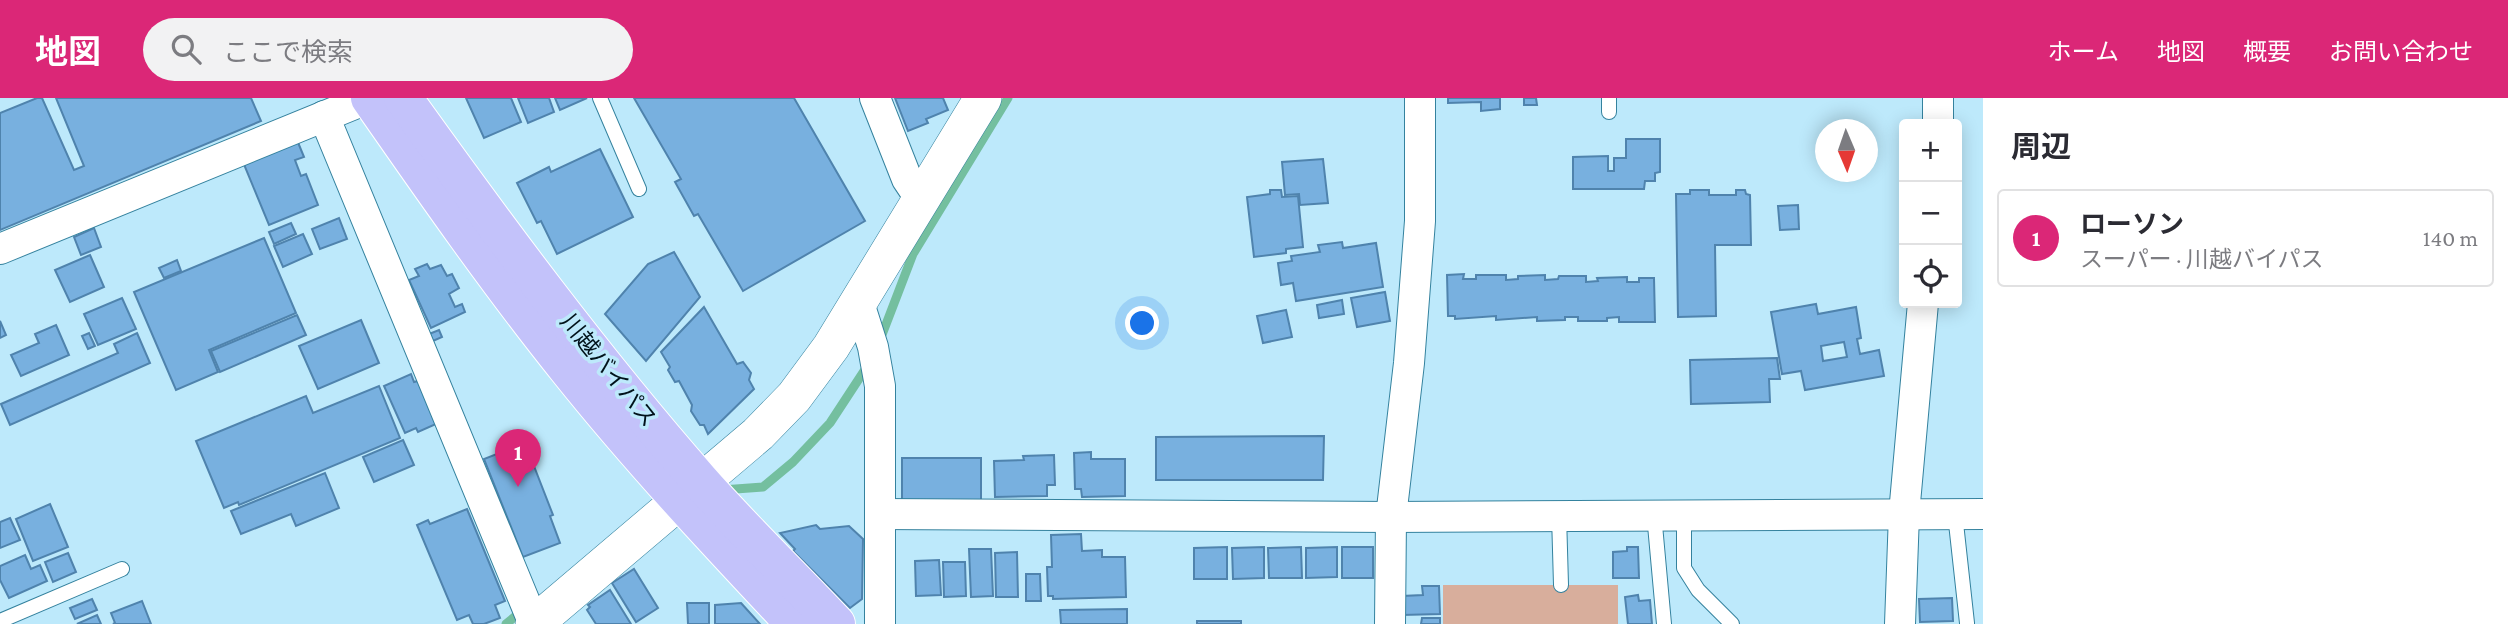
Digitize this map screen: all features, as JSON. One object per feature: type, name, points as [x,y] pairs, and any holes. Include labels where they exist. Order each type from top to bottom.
[{"type":"highway","name":"川越バイパス","points":[[370,98],[474,247],[568,369],[689,491],[836,624]]},
{"type":"highway","name":"川越バイパス","points":[[403,98],[495,226],[580,337],[689,491],[795,624]]},
{"type":"street","points":[[0,249],[370,98]]},
{"type":"street","points":[[875,98],[908,179],[921,200]]},
{"type":"street","points":[[324,116],[534,624],[758,434],[794,397],[859,303],[983,98]]},
{"type":"street","points":[[1390,624],[1391,517],[1409,363],[1420,221],[1420,98]]},
{"type":"street","points":[[1938,98],[1938,119]]},
{"type":"street","points":[[859,303],[873,347],[880,386],[880,624]]},
{"type":"street","points":[[1900,624],[1904,514],[1923,308]]},
{"type":"street","points":[[880,514],[1391,517],[1969,514]]},
{"type":"lane","points":[[600,98],[639,189]]},
{"type":"lane","points":[[1654,514],[1664,624]]},
{"type":"lane","points":[[1684,514],[1684,568],[1698,590],[1732,624]]},
{"type":"lane","points":[[1966,623],[1969,514]]},
{"type":"lane","points":[[1559,515],[1561,584]]},
{"type":"lane","points":[[0,621],[122,569]]},
{"type":"shaded area","points":[[1443,585],[1618,585],[1618,624],[1443,624]]},
{"type":"building","points":[[42,98],[74,170],[84,166],[56,98],[251,98],[261,121],[0,230],[0,113]]},
{"type":"building","points":[[466,98],[511,98],[521,122],[484,138]]},
{"type":"building","points":[[518,98],[549,98],[554,112],[528,123]]},
{"type":"building","points":[[555,98],[587,98],[560,110]]},
{"type":"building","points":[[634,98],[794,98],[865,221],[743,291],[698,214],[694,216],[675,182],[681,179]]},
{"type":"building","points":[[895,98],[943,98],[948,110],[926,119],[928,123],[908,131]]},
{"type":"building","points":[[1448,98],[1500,98],[1500,109],[1481,111],[1481,102],[1448,103]]},
{"type":"building","points":[[1524,98],[1536,98],[1537,105],[1524,105]]},
{"type":"building","points":[[1626,139],[1660,139],[1660,172],[1655,173],[1655,181],[1645,181],[1644,189],[1573,189],[1573,157],[1608,156],[1608,171],[1614,171],[1614,158],[1626,158]]},
{"type":"building","points":[[297,140],[304,157],[295,160],[301,176],[306,174],[318,205],[269,225],[243,162]]},
{"type":"building","points":[[600,149],[633,217],[557,254],[541,221],[537,223],[517,183],[549,167],[551,172]]},
{"type":"building","points":[[1323,159],[1328,203],[1300,205],[1299,194],[1285,195],[1282,162]]},
{"type":"building","points":[[1270,190],[1281,190],[1282,197],[1298,196],[1303,247],[1286,249],[1286,253],[1254,257],[1247,197],[1270,194]]},
{"type":"building","points":[[1690,190],[1709,190],[1709,195],[1736,195],[1736,190],[1745,190],[1746,194],[1750,195],[1751,245],[1715,245],[1716,316],[1678,317],[1676,194],[1690,194]]},
{"type":"building","points":[[1798,205],[1799,229],[1780,230],[1778,206]]},
{"type":"building","points":[[339,218],[347,239],[320,249],[312,229]]},
{"type":"building","points":[[291,223],[296,234],[274,244],[269,232]]},
{"type":"building","points":[[94,228],[101,247],[81,255],[74,237]]},
{"type":"building","points":[[303,234],[312,254],[283,267],[274,246]]},
{"type":"building","points":[[264,238],[296,313],[209,350],[218,372],[176,390],[134,292]]},
{"type":"building","points":[[1342,242],[1343,248],[1376,243],[1383,287],[1296,301],[1293,283],[1281,285],[1278,263],[1292,261],[1291,256],[1320,252],[1318,245]]},
{"type":"building","points":[[674,252],[700,297],[646,361],[605,314],[648,264]]},
{"type":"building","points":[[90,255],[104,287],[70,302],[55,270]]},
{"type":"building","points":[[177,260],[181,271],[164,278],[159,268]]},
{"type":"building","points":[[427,264],[430,269],[441,265],[447,276],[452,274],[459,288],[449,294],[455,307],[462,304],[465,312],[431,328],[409,280],[419,276],[415,269]]},
{"type":"building","points":[[1464,274],[1463,279],[1476,279],[1476,275],[1506,275],[1506,280],[1518,279],[1518,276],[1545,275],[1545,280],[1558,279],[1559,276],[1586,276],[1586,282],[1598,281],[1597,278],[1627,277],[1627,282],[1639,282],[1639,278],[1654,278],[1655,322],[1619,322],[1619,317],[1607,318],[1607,321],[1578,321],[1578,317],[1537,321],[1537,317],[1496,320],[1496,316],[1455,319],[1455,316],[1448,316],[1447,275]]},
{"type":"building","points":[[1385,292],[1390,321],[1357,327],[1351,298]]},
{"type":"building","points":[[122,298],[136,329],[98,345],[84,314]]},
{"type":"building","points":[[1342,300],[1344,314],[1319,318],[1317,305]]},
{"type":"building","points":[[1816,304],[1818,314],[1856,307],[1861,338],[1857,339],[1860,354],[1879,350],[1884,376],[1805,390],[1801,371],[1782,374],[1771,312]],"holes":[[[1844,342],[1847,357],[1823,361],[1821,346]]]},
{"type":"building","points":[[704,307],[737,364],[743,362],[751,373],[749,380],[754,389],[708,434],[704,425],[700,425],[691,411],[692,405],[679,381],[675,382],[661,352]]},
{"type":"building","points":[[1286,310],[1292,337],[1263,343],[1257,316]]},
{"type":"building","points":[[297,315],[306,335],[220,372],[211,351]]},
{"type":"building","points":[[361,320],[379,363],[318,389],[299,346]]},
{"type":"building","points":[[0,321],[6,335],[0,338]]},
{"type":"building","points":[[56,325],[69,355],[21,376],[11,355],[39,343],[35,334]]},
{"type":"building","points":[[439,330],[442,337],[433,341],[429,334]]},
{"type":"building","points":[[89,333],[95,346],[88,349],[82,336]]},
{"type":"building","points":[[137,333],[150,363],[10,425],[1,404],[118,353],[114,344]]},
{"type":"building","points":[[1777,358],[1780,379],[1769,379],[1770,402],[1691,404],[1690,360]]},
{"type":"building","points":[[411,374],[414,382],[418,381],[436,424],[418,432],[416,428],[405,433],[384,386]]},
{"type":"building","points":[[379,386],[400,438],[239,505],[238,502],[224,508],[196,441],[306,396],[313,413]]},
{"type":"building","points":[[1324,436],[1323,480],[1156,480],[1156,437]]},
{"type":"building","points":[[403,440],[414,465],[374,482],[363,457]]},
{"type":"building","points":[[525,443],[553,515],[550,516],[560,543],[523,557],[484,459]]},
{"type":"building","points":[[1091,452],[1091,459],[1125,459],[1125,496],[1082,497],[1081,489],[1075,489],[1074,453]]},
{"type":"building","points":[[1054,455],[1055,485],[1047,485],[1047,496],[995,497],[994,461]]},
{"type":"building","points":[[902,458],[981,458],[981,503],[902,503]]},
{"type":"building","points":[[325,473],[339,508],[296,526],[291,514],[241,534],[231,511]]},
{"type":"building","points":[[50,504],[68,547],[33,561],[16,519]]},
{"type":"building","points":[[467,509],[505,601],[495,605],[500,618],[484,624],[473,624],[469,615],[457,620],[417,525],[428,520],[430,524]]},
{"type":"building","points":[[10,518],[20,540],[0,548],[0,522]]},
{"type":"building","points":[[816,525],[820,529],[849,526],[863,539],[862,599],[850,608],[793,551],[795,549],[780,533]]},
{"type":"building","points":[[1081,534],[1082,551],[1102,550],[1102,557],[1125,557],[1126,597],[1053,599],[1053,596],[1048,596],[1047,567],[1052,567],[1051,535]]},
{"type":"building","points":[[1227,547],[1227,579],[1194,579],[1194,548]]},
{"type":"building","points":[[1264,547],[1264,578],[1233,579],[1232,548]]},
{"type":"building","points":[[1301,547],[1302,578],[1269,578],[1268,548]]},
{"type":"building","points":[[1337,547],[1337,577],[1306,578],[1306,548]]},
{"type":"building","points":[[1342,547],[1373,547],[1373,578],[1342,578]]},
{"type":"building","points":[[1627,547],[1638,547],[1639,578],[1613,578],[1613,552],[1627,551]]},
{"type":"building","points":[[969,549],[991,549],[993,596],[971,597]]},
{"type":"building","points":[[1017,552],[1018,597],[996,597],[995,553]]},
{"type":"building","points":[[68,553],[76,572],[53,582],[45,562]]},
{"type":"building","points":[[25,555],[31,569],[40,565],[47,581],[9,598],[0,580],[0,566]]},
{"type":"building","points":[[939,560],[941,595],[916,596],[915,561]]},
{"type":"building","points":[[943,562],[965,562],[966,596],[944,597]]},
{"type":"building","points":[[634,569],[658,608],[636,622],[612,583]]},
{"type":"building","points":[[1026,574],[1040,574],[1041,601],[1026,601]]},
{"type":"building","points":[[1422,586],[1439,586],[1440,614],[1402,615],[1402,596],[1423,595]]},
{"type":"building","points":[[610,590],[631,624],[596,624],[587,610],[590,607],[588,605]]},
{"type":"building","points":[[1638,595],[1639,601],[1650,600],[1652,624],[1628,624],[1625,597]]},
{"type":"building","points":[[1952,598],[1953,621],[1920,622],[1919,599]]},
{"type":"building","points":[[92,599],[97,610],[75,619],[70,608]]},
{"type":"building","points":[[142,601],[151,624],[113,624],[115,623],[111,613]]},
{"type":"building","points":[[687,603],[709,603],[709,624],[688,624]]},
{"type":"building","points":[[741,603],[760,624],[715,624],[715,605]]},
{"type":"building","points":[[1127,609],[1127,624],[1061,624],[1060,610]]},
{"type":"building","points":[[97,615],[101,624],[77,624]]},
{"type":"building","points":[[1422,618],[1440,618],[1440,624],[1421,624]]},
{"type":"building","points":[[1197,621],[1241,621],[1241,624],[1197,624]]},
{"type":"waterway","points":[[880,340],[913,254],[1008,98]]},
{"type":"waterway","points":[[722,490],[763,487],[793,462],[830,423],[868,365]]},
{"type":"waterway","points":[[506,624],[523,610]]},
{"type":"place","name":"ローソン","points":[[518,487]]}]
